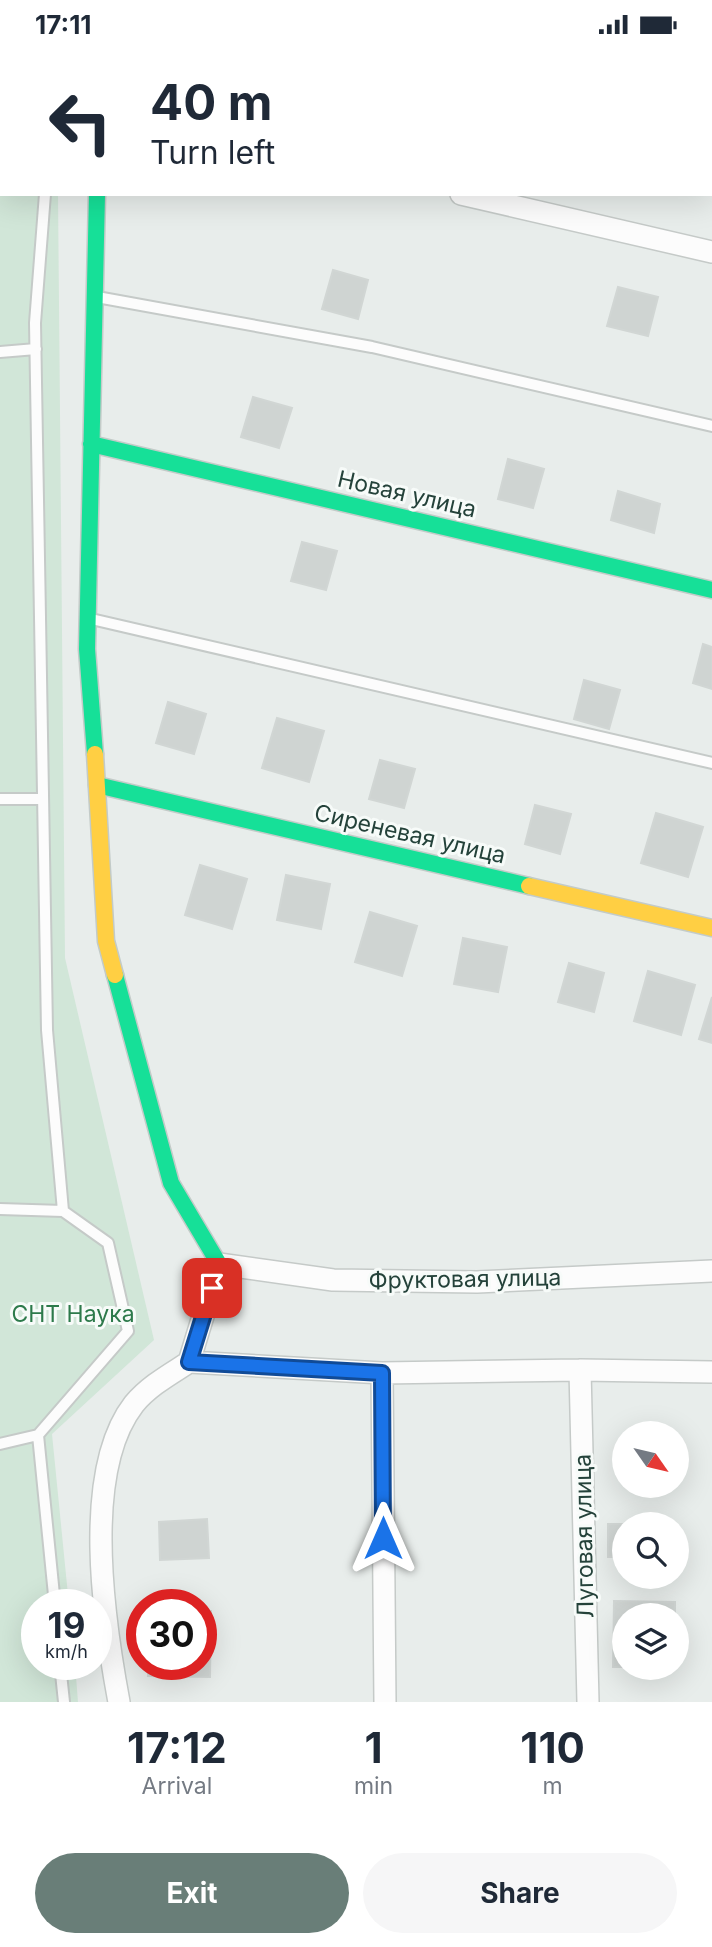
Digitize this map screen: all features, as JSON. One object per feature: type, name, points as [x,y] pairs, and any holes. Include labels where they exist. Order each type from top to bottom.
[{"type":"street","points":[[97,196],[87,649],[106,941],[171,1183],[219,1264],[189,1362]]},
{"type":"street","points":[[470,196],[712,252]]},
{"type":"street","name":"Новая улица","points":[[91,444],[712,590]]},
{"type":"street","name":"Сиреневая улица","points":[[97,785],[712,928]]},
{"type":"street","name":"Фруктовая улица","points":[[219,1264],[333,1280],[438,1282],[712,1272]]},
{"type":"street","points":[[119,1702],[104,1608],[100,1525],[110,1457],[122,1426],[137,1401],[154,1384],[189,1362],[382,1373],[580,1370],[712,1372]]},
{"type":"street","name":"Луговая улица","points":[[580,1370],[588,1702]]},
{"type":"street","points":[[382,1373],[385,1702]]},
{"type":"lane","points":[[45,196],[35,323],[47,1030],[63,1211]]},
{"type":"lane","points":[[94,297],[372,347],[712,426]]},
{"type":"lane","points":[[0,352],[36,349]]},
{"type":"lane","points":[[87,618],[712,763]]},
{"type":"lane","points":[[0,799],[43,799]]},
{"type":"lane","points":[[0,1209],[63,1211],[107,1243],[128,1331],[38,1435],[0,1444]]},
{"type":"lane","points":[[38,1435],[53,1589]]},
{"type":"lane","points":[[62,1680],[64,1702]]},
{"type":"green space","name":"СНТ Наука","points":[[0,196],[58,196],[65,958],[154,1340],[52,1434],[67,1589],[21,1589],[21,1680],[76,1680],[78,1702],[0,1702]]},
{"type":"building","points":[[333,270],[368,280],[358,319],[322,309]]},
{"type":"building","points":[[618,287],[658,297],[648,336],[607,326]]},
{"type":"building","points":[[253,397],[292,408],[279,448],[241,437]]},
{"type":"building","points":[[508,459],[544,469],[533,508],[498,499]]},
{"type":"building","points":[[618,491],[660,504],[654,533],[611,520]]},
{"type":"building","points":[[302,542],[337,551],[326,590],[291,581]]},
{"type":"building","points":[[703,644],[712,647],[712,689],[693,683]]},
{"type":"building","points":[[584,680],[620,690],[609,729],[574,719]]},
{"type":"building","points":[[168,702],[206,714],[194,754],[156,743]]},
{"type":"building","points":[[277,718],[324,731],[309,782],[262,768]]},
{"type":"building","points":[[380,760],[415,769],[404,808],[369,799]]},
{"type":"building","points":[[535,805],[571,814],[560,854],[525,844]]},
{"type":"building","points":[[656,813],[703,827],[688,877],[641,863]]},
{"type":"building","points":[[200,865],[247,879],[232,929],[185,915]]},
{"type":"building","points":[[286,875],[330,884],[321,929],[277,920]]},
{"type":"building","points":[[370,912],[417,926],[402,976],[355,962]]},
{"type":"building","points":[[463,938],[507,947],[498,992],[454,984]]},
{"type":"building","points":[[569,963],[604,973],[594,1012],[558,1002]]},
{"type":"building","points":[[648,971],[695,985],[681,1035],[634,1021]]},
{"type":"building","points":[[712,997],[712,1043],[699,1039]]},
{"type":"building","points":[[207,1519],[209,1558],[160,1560],[159,1522]]},
{"type":"building","points":[[608,1524],[612,1524],[612,1557],[608,1557]]},
{"type":"building","points":[[614,1601],[675,1602],[675,1603]]},
{"type":"traffic: fast","points":[[95,754],[87,649],[97,196]]},
{"type":"traffic: fast","points":[[91,444],[712,590]]},
{"type":"traffic: fast","points":[[97,785],[529,886]]},
{"type":"traffic: fast","points":[[115,975],[171,1183],[219,1264]]},
{"type":"traffic: slow","points":[[95,754],[106,941],[115,975]]},
{"type":"traffic: slow","points":[[529,886],[712,928]]},
{"type":"route","points":[[212,1288],[189,1362],[382,1373],[383,1538]]}]
